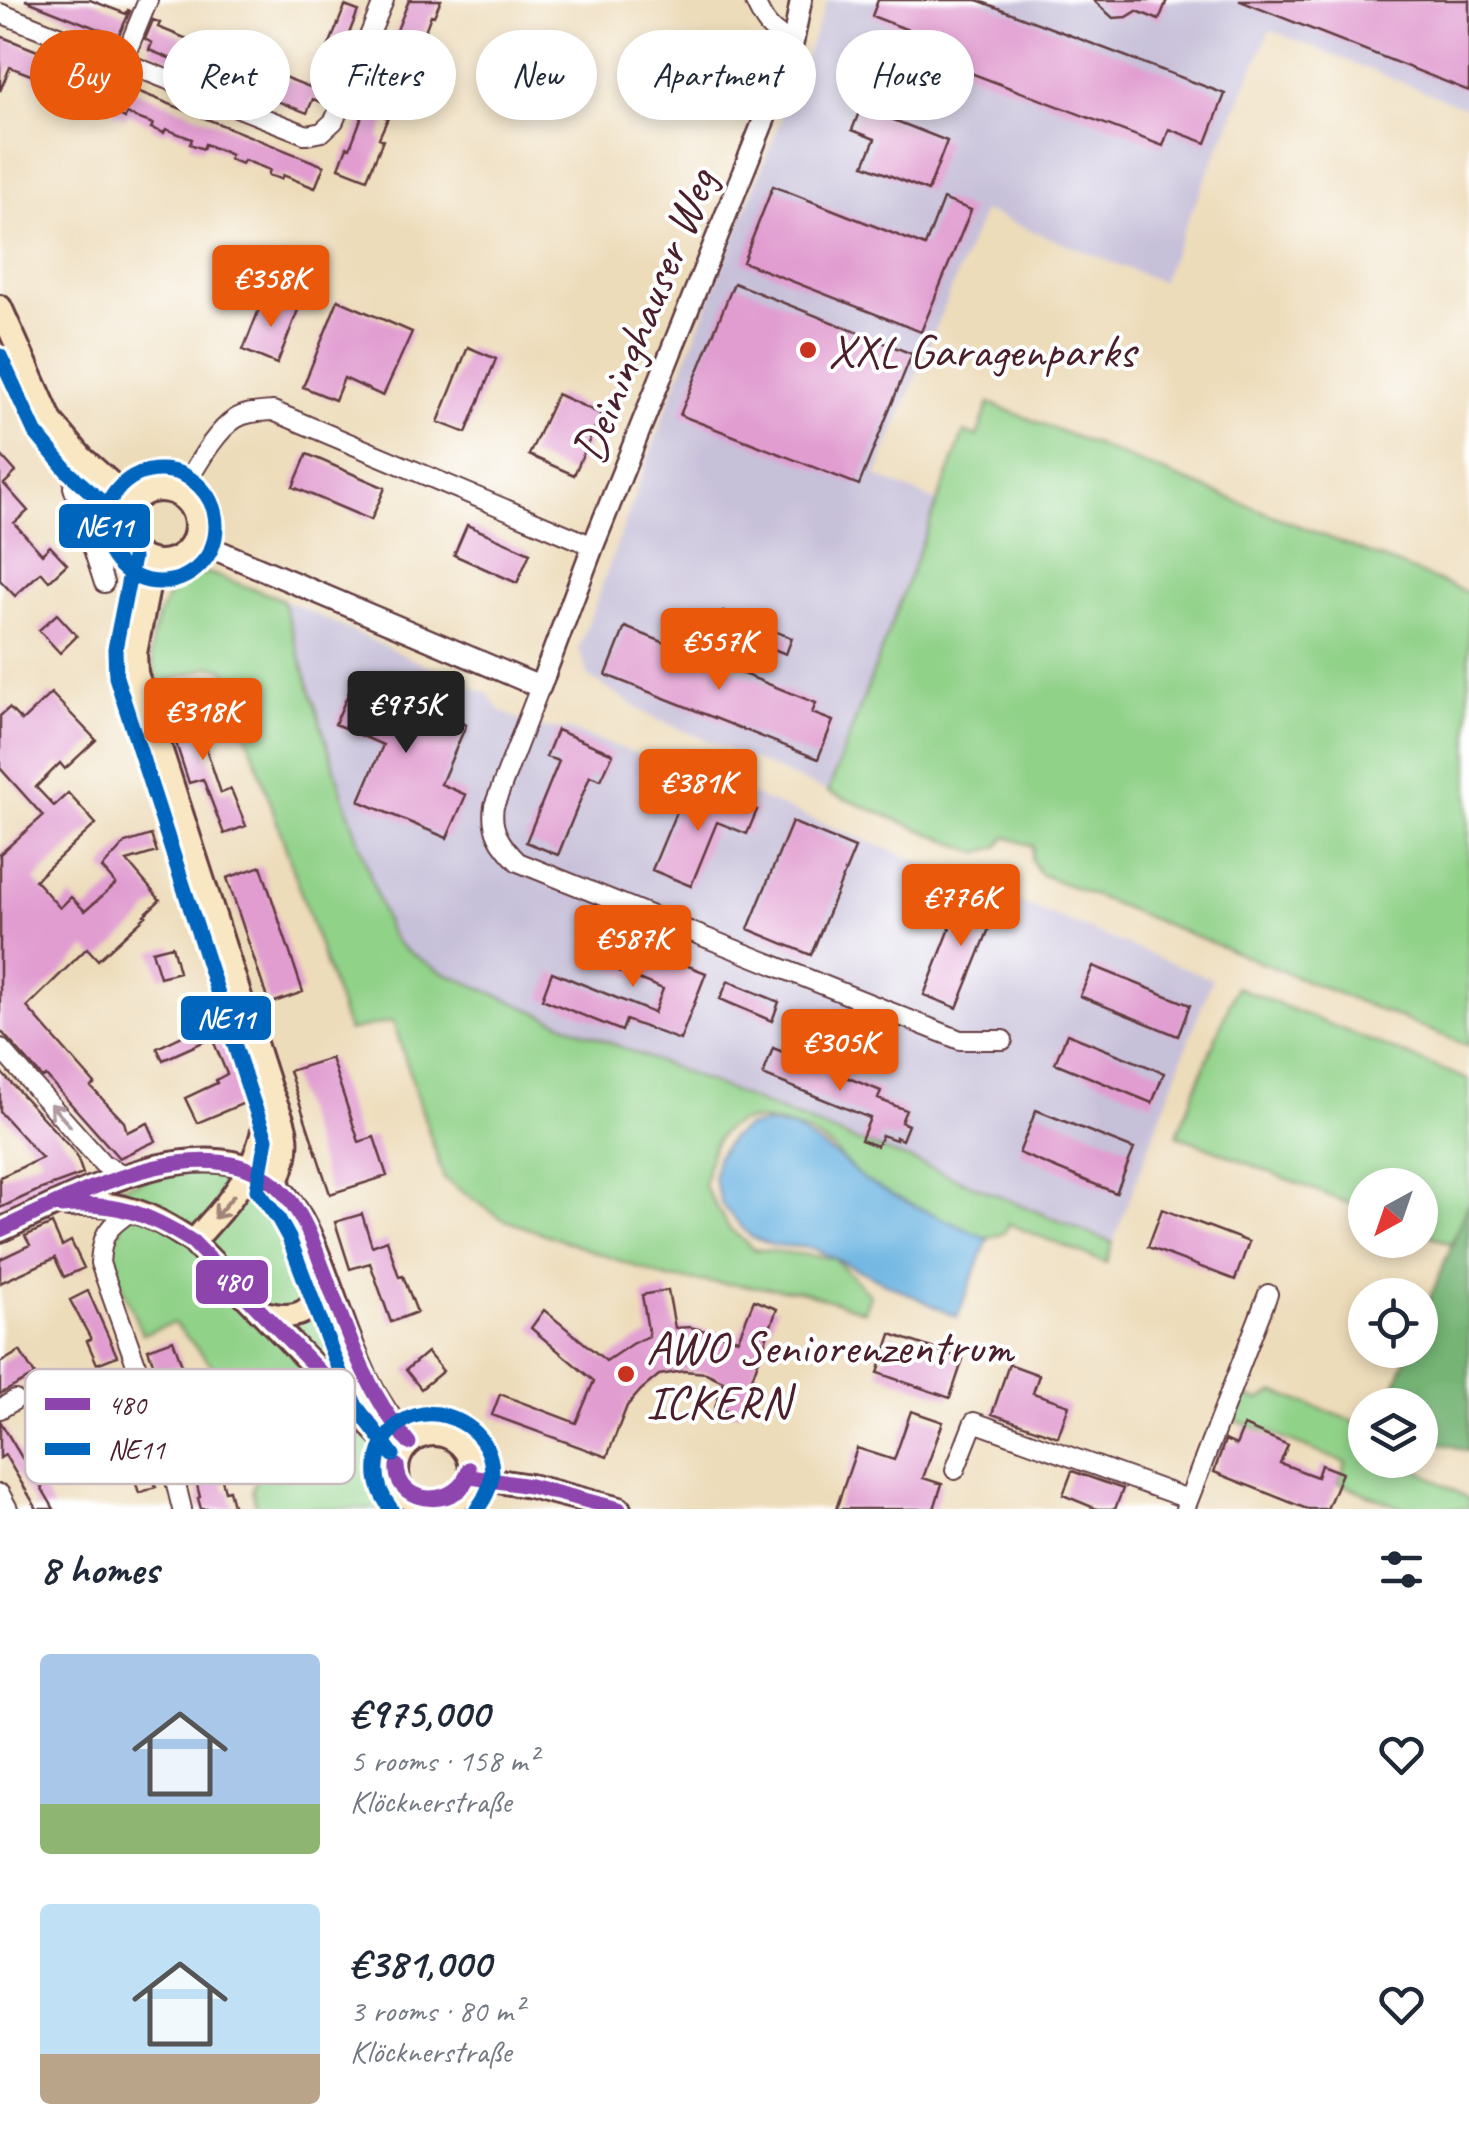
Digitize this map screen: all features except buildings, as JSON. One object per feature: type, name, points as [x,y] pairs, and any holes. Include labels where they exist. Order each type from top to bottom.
[{"type":"main road","points":[[0,307],[51,421],[82,458],[133,503]]},
{"type":"main road","points":[[150,492],[178,496],[195,520],[193,540],[186,550],[165,562],[153,562],[135,552],[125,535],[124,524],[133,503],[150,492]]},
{"type":"main road","points":[[153,562],[135,653],[136,673],[270,1090],[288,1131],[288,1146],[276,1185]]},
{"type":"main road","points":[[193,1242],[238,1190],[251,1168],[265,1129],[270,1090]]},
{"type":"main road","points":[[0,1230],[166,1163],[218,1162],[251,1168],[276,1185],[294,1206],[374,1398],[404,1449]]},
{"type":"main road","points":[[48,1208],[86,1203],[133,1210],[162,1221],[193,1242],[320,1369]]},
{"type":"main road","points":[[260,1312],[299,1315],[310,1308],[327,1280]]},
{"type":"main road","points":[[355,1402],[404,1449]]},
{"type":"main road","points":[[430,1434],[452,1438],[467,1455],[470,1477],[468,1487],[454,1503],[424,1508],[400,1488],[396,1466],[404,1449],[430,1434]]},
{"type":"main road","points":[[470,1477],[530,1486],[619,1509]]},
{"type":"street","points":[[136,30],[148,0]]},
{"type":"street","points":[[143,69],[307,135],[322,132],[334,121],[384,0]]},
{"type":"street","points":[[754,0],[771,30]]},
{"type":"street","name":"Deininghauser Weg","points":[[795,30],[801,0]]},
{"type":"street","points":[[0,13],[44,30]]},
{"type":"street","name":"Deininghauser Weg","points":[[540,687],[764,120]]},
{"type":"street","points":[[178,496],[207,451],[236,418],[273,411],[593,546]]},
{"type":"street","points":[[82,458],[73,486],[104,583]]},
{"type":"street","points":[[92,547],[125,535]]},
{"type":"street","points":[[193,540],[540,687],[492,820],[502,846],[518,862],[960,1040],[1002,1040]]},
{"type":"street","points":[[0,1048],[103,1164],[126,1176]]},
{"type":"street","points":[[133,1210],[111,1225],[101,1239],[100,1263],[138,1369]]},
{"type":"street","points":[[955,1470],[974,1422],[1186,1504],[1268,1294]]},
{"type":"street","points":[[176,1484],[182,1509]]},
{"type":"shaded area","points":[[828,0],[1469,0],[1469,109],[1270,30],[1161,282],[983,211],[876,476],[938,502],[828,792],[650,716],[589,677],[579,648],[664,415],[781,120],[816,120],[816,30]]},
{"type":"shaded area","points":[[282,599],[488,694],[501,711],[536,728],[569,730],[740,790],[1212,979],[1113,1243],[586,1033],[438,970],[404,949],[388,929]]},
{"type":"green space","points":[[989,403],[1469,593],[1469,1046],[1040,874],[1031,859],[1033,846],[1006,837],[998,847],[978,853],[828,792],[964,432],[977,437]]},
{"type":"green space","points":[[199,573],[282,599],[388,929],[404,949],[438,970],[586,1033],[1113,1243],[1106,1263],[1009,1224],[1004,1233],[988,1239],[868,1182],[818,1139],[793,1127],[764,1121],[737,1123],[720,1135],[710,1155],[704,1186],[729,1228],[753,1249],[834,1258],[870,1295],[864,1311],[800,1291],[668,1278],[502,1219],[444,1179],[393,1021],[348,1031],[225,669],[211,666],[159,684],[151,656],[158,617],[173,587]]},
{"type":"green space","points":[[1236,987],[1469,1080],[1469,1202],[1451,1244],[1438,1239],[1438,1168],[1348,1168],[1348,1203],[1177,1135]]},
{"type":"green space","points":[[188,1168],[228,1171],[266,1190],[285,1207],[350,1369],[214,1369],[174,1323],[142,1334],[109,1255],[109,1242],[121,1230],[115,1188]]},
{"type":"green space","points":[[1469,1202],[1469,1451],[1438,1442],[1438,1388],[1394,1388],[1402,1368],[1438,1368],[1438,1279]]},
{"type":"green space","points":[[355,1381],[397,1441],[387,1456],[388,1472],[403,1508],[408,1509],[257,1509],[254,1484],[355,1484]]},
{"type":"green space","points":[[1275,1392],[1348,1419],[1348,1478],[1432,1478],[1469,1499],[1469,1509],[1404,1509],[1339,1483],[1346,1463],[1228,1417],[1237,1394],[1259,1400]]},
{"type":"water","points":[[765,1124],[794,1128],[841,1159],[863,1179],[988,1239],[957,1317],[813,1248],[772,1245],[751,1237],[722,1205],[714,1178],[717,1157],[731,1138],[746,1127]]},
{"type":"transit line","name":"NE11","points":[[0,356],[35,432],[68,472],[120,518]]},
{"type":"transit line","name":"NE11","points":[[160,470],[181,475],[199,487],[211,505],[216,526],[211,547],[199,565],[181,577],[160,582],[139,577],[121,565],[109,547],[104,526],[109,505],[121,487],[139,475],[160,470]]},
{"type":"transit line","name":"NE11","points":[[133,558],[115,649],[116,677],[266,1139],[257,1190],[289,1238],[339,1369]]},
{"type":"transit line","name":"480","points":[[0,1230],[139,1171],[177,1163],[214,1162],[248,1169],[278,1187],[299,1214],[368,1380],[409,1443]]},
{"type":"transit line","name":"480","points":[[60,1206],[98,1205],[130,1211],[193,1242],[317,1369]]},
{"type":"transit line","name":"NE11","points":[[355,1404],[393,1455]]},
{"type":"transit line","name":"480","points":[[355,1408],[369,1422]]},
{"type":"transit line","name":"NE11","points":[[391,1509],[378,1481],[380,1451],[395,1427],[416,1416],[439,1415],[461,1422],[479,1437],[490,1458],[490,1482],[477,1509]]},
{"type":"transit line","name":"480","points":[[397,1466],[407,1490],[430,1498],[454,1491],[469,1469]]},
{"type":"transit line","name":"480","points":[[397,1466],[399,1480],[407,1490],[431,1499],[457,1491],[466,1482],[469,1469]]},
{"type":"transit line","name":"480","points":[[471,1477],[530,1486],[619,1509]]},
{"type":"place","name":"XXL Garagenparks","points":[[808,350]]},
{"type":"place","name":"AWO Seniorenzentrum ICKERN","points":[[626,1374]]}]
